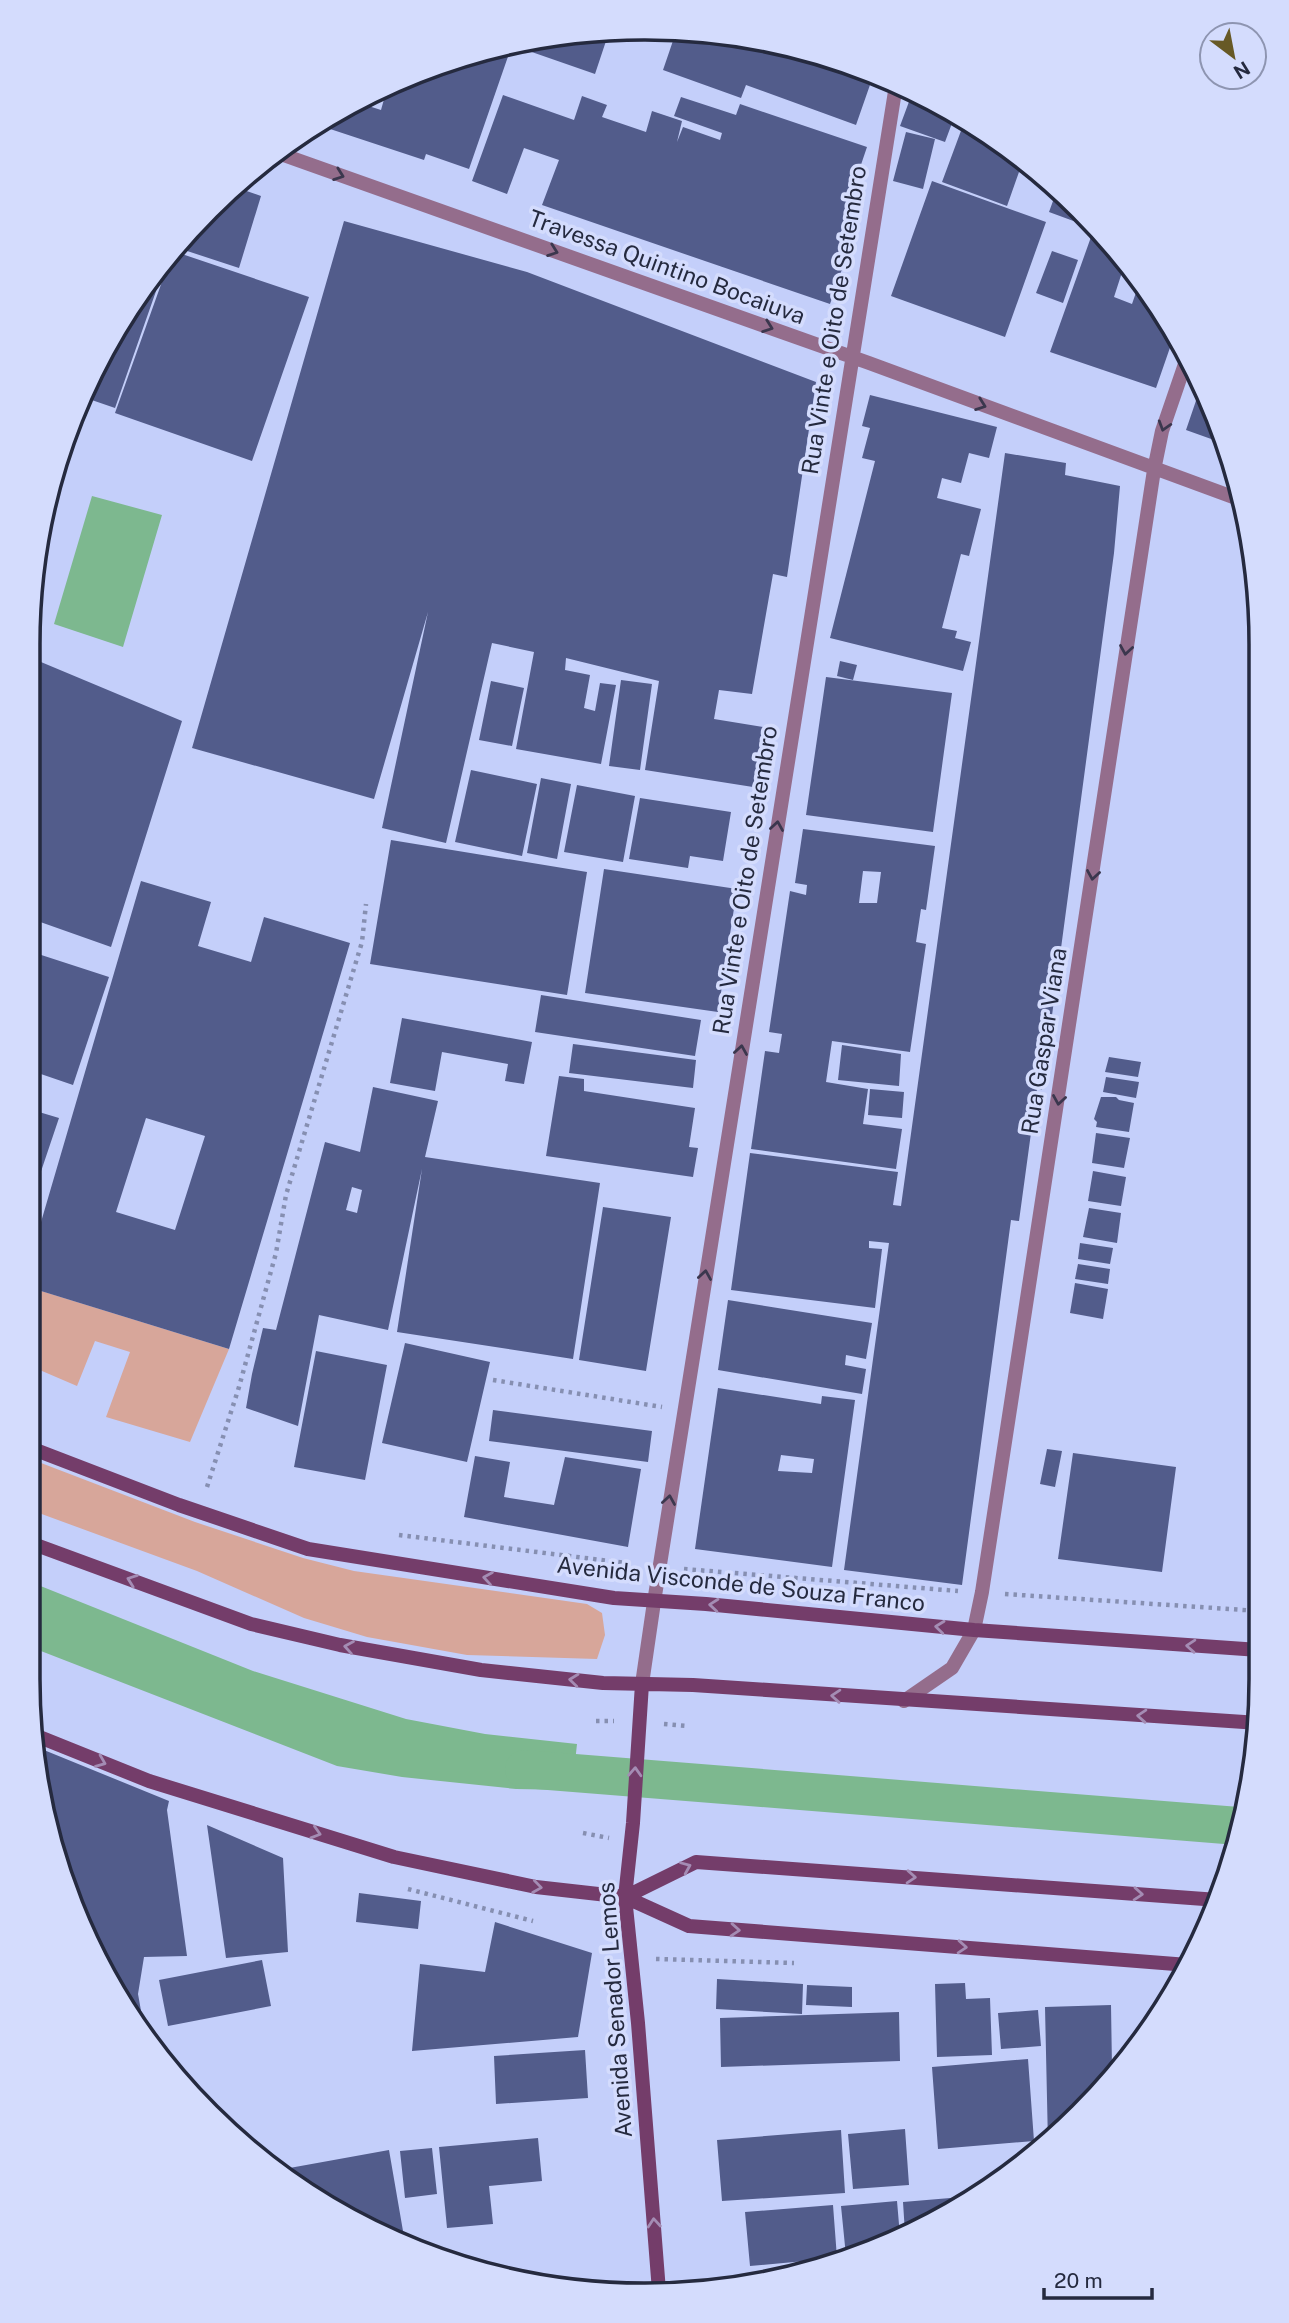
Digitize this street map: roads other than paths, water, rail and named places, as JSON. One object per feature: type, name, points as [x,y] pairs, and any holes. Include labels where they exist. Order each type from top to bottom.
[{"type":"main road","name":"Avenida Visconde de Souza Franco","points":[[40,1452],[178,1505],[308,1549],[614,1598],[706,1604],[974,1630],[1249,1649]]},
{"type":"main road","points":[[40,1546],[251,1624],[340,1645],[481,1670],[603,1683],[1247,1722]]},
{"type":"main road","name":"Avenida Senador Lemos","points":[[642,1684],[625,1897],[658,2282]]},
{"type":"main road","points":[[44,1739],[149,1782],[394,1857],[536,1887],[625,1897],[689,1926],[1177,1964]]},
{"type":"main road","points":[[625,1897],[696,1862],[1207,1899]]},
{"type":"street","name":"Rua Vinte e Oito de Setembro","points":[[642,1684],[683,1410],[894,95]]},
{"type":"street","name":"Travessa Quintino Bocaiuva","points":[[288,157],[851,357],[1230,496]]},
{"type":"street","name":"Rua Gaspar Viana","points":[[904,1701],[953,1668],[974,1630],[982,1592],[1154,470],[1162,431],[1183,371]]},
{"type":"waterway","points":[[524,1769],[1230,1825]]}]
